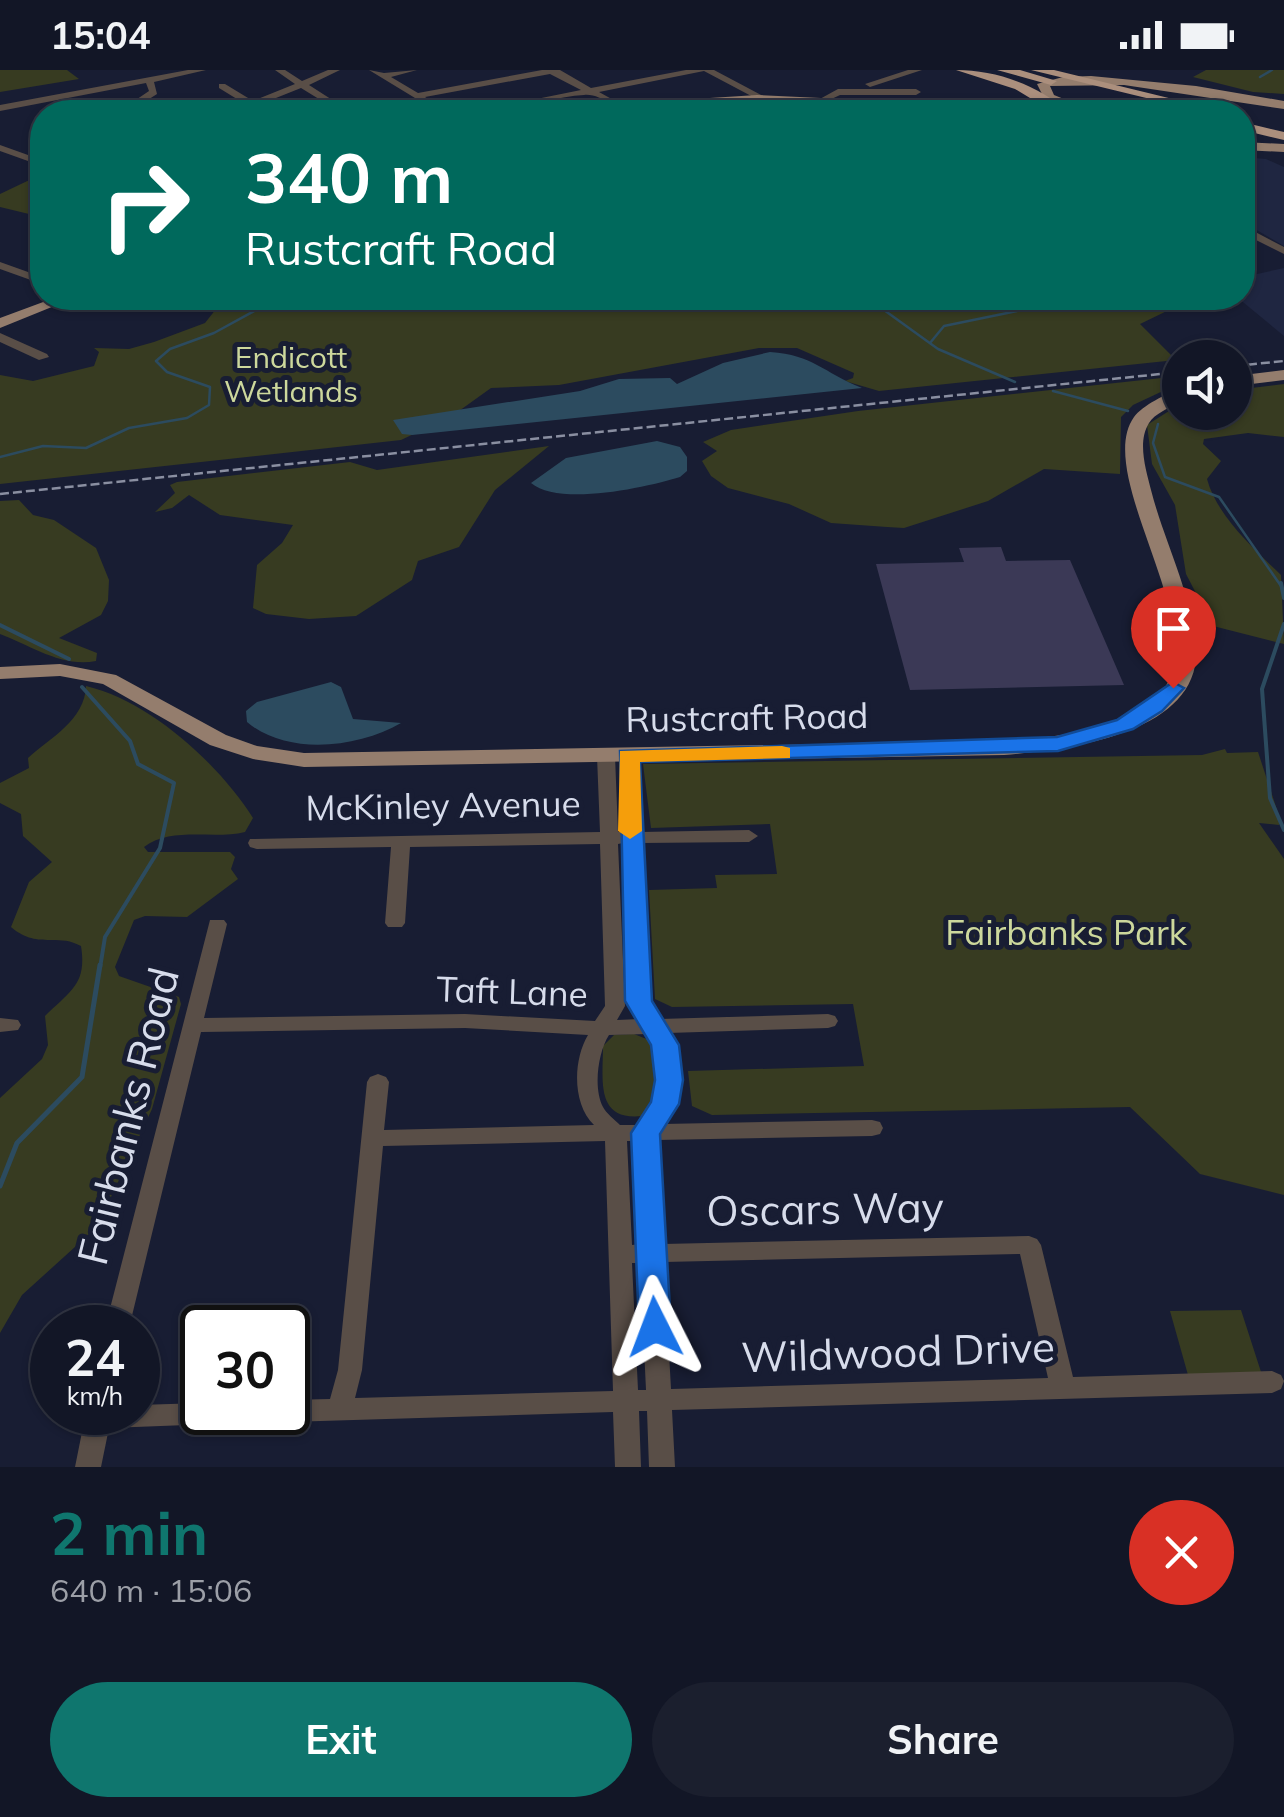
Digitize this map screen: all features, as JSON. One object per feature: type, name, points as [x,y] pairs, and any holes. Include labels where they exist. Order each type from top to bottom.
[{"type":"highway","points":[[962,70],[1046,94]]},
{"type":"highway","points":[[1003,70],[1132,100]]},
{"type":"highway","points":[[1036,70],[1167,100]]},
{"type":"highway","points":[[1020,86],[1043,100]]},
{"type":"highway","points":[[1255,121],[1284,128]]},
{"type":"highway","points":[[1255,129],[1284,136]]},
{"type":"highway","points":[[1255,147],[1284,150]]},
{"type":"main road","points":[[1046,94],[1053,77],[1158,70]]},
{"type":"main road","points":[[1102,71],[1284,102]]},
{"type":"main road","points":[[1175,71],[1207,88]]},
{"type":"main road","points":[[1046,94],[1051,100]]},
{"type":"main road","points":[[1046,94],[1061,100]]},
{"type":"main road","points":[[720,100],[758,96],[822,100]]},
{"type":"main road","points":[[0,323],[34,310]]},
{"type":"main road","points":[[1252,379],[1284,375]]},
{"type":"main road","name":"Rustcraft Road","points":[[0,673],[60,670],[109,679],[218,740],[283,758],[617,756],[1033,746],[1094,736],[1142,716],[1173,688],[1186,652],[1138,470],[1134,433],[1149,411],[1162,404]]},
{"type":"street","points":[[42,100],[202,70]]},
{"type":"street","points":[[279,70],[327,100]]},
{"type":"street","points":[[261,100],[336,70]]},
{"type":"street","points":[[377,73],[413,70]]},
{"type":"street","points":[[418,96],[552,70],[607,100]]},
{"type":"street","points":[[544,100],[704,70],[758,96]]},
{"type":"street","points":[[844,92],[836,88],[870,84],[918,70]]},
{"type":"street","points":[[114,71],[126,84]]},
{"type":"street","points":[[377,73],[424,100]]},
{"type":"street","points":[[142,100],[154,92],[148,81]]},
{"type":"street","points":[[222,86],[245,100]]},
{"type":"street","points":[[822,100],[844,92],[916,92]]},
{"type":"street","points":[[0,108],[30,102]]},
{"type":"street","points":[[0,148],[30,159]]},
{"type":"street","points":[[1255,235],[1284,251]]},
{"type":"street","points":[[0,265],[30,276]]},
{"type":"street","points":[[0,337],[43,358]]},
{"type":"street","points":[[617,756],[620,837],[615,1006],[591,1046],[589,1097],[593,1111],[616,1134],[628,1467]]},
{"type":"street","name":"McKinley Avenue","points":[[258,843],[750,836]]},
{"type":"street","points":[[620,837],[638,1001],[665,1045],[669,1089],[646,1133],[662,1467]]},
{"type":"street","points":[[396,923],[401,840]]},
{"type":"street","name":"Fairbanks Road","points":[[122,1305],[216,924]]},
{"type":"street","name":"Taft Lane","points":[[194,1025],[465,1021],[603,1028],[828,1021]]},
{"type":"street","points":[[340,1409],[350,1370],[378,1082]]},
{"type":"street","points":[[372,1138],[872,1128]]},
{"type":"street","name":"Oscars Way","points":[[622,1254],[1029,1245],[1062,1387]]},
{"type":"street","name":"Wildwood Drive","points":[[310,1410],[1272,1382]]},
{"type":"street","points":[[88,1467],[95,1435]]},
{"type":"shaded area","points":[[1255,158],[1284,167],[1284,246],[1255,229]]},
{"type":"shaded area","points":[[1284,268],[1284,336],[1253,310],[1255,274]]},
{"type":"shaded area","points":[[770,352],[808,360],[862,388],[412,435],[402,434],[393,420],[580,391],[619,379],[670,378],[677,384],[723,363]]},
{"type":"shaded area","points":[[657,441],[680,447],[687,457],[687,471],[680,477],[626,490],[582,494],[562,494],[531,483],[566,458]]},
{"type":"shaded area","points":[[331,682],[341,687],[353,719],[401,723],[364,738],[323,745],[282,740],[247,722],[246,711],[257,702]]},
{"type":"green space","points":[[0,70],[67,70],[79,79],[0,92]]},
{"type":"green space","points":[[1206,70],[1284,70],[1284,94],[1253,92],[1193,77]]},
{"type":"green space","points":[[30,180],[30,214],[0,207],[0,194]]},
{"type":"green space","name":"Endicott Wetlands","points":[[215,310],[1169,310],[1140,324],[1162,346],[1162,361],[879,391],[845,381],[853,378],[854,373],[797,348],[759,348],[559,385],[491,388],[452,416],[401,440],[0,484],[0,375],[33,381],[94,366],[99,352],[94,348],[129,349],[205,323]]},
{"type":"green space","points":[[1162,378],[1162,391],[1133,405],[1121,417],[1120,474],[1044,469],[988,501],[904,528],[831,523],[789,504],[728,488],[711,476],[702,461],[717,451],[703,442],[731,430],[858,411]]},
{"type":"green space","points":[[1284,384],[1284,437],[1248,433],[1204,439],[1203,444],[1221,461],[1207,479],[1219,506],[1238,531],[1281,575],[1284,644],[1213,626],[1186,574],[1175,505],[1152,464],[1147,425],[1162,415],[1162,430],[1252,430],[1252,388]]},
{"type":"green space","points":[[549,446],[495,490],[459,547],[418,561],[412,580],[356,616],[309,619],[266,614],[253,608],[257,565],[282,543],[293,525],[220,515],[189,495],[172,508],[155,512],[175,493],[170,485],[177,482],[350,462],[377,470]]},
{"type":"green space","points":[[19,500],[33,515],[54,520],[96,548],[109,580],[108,601],[101,615],[59,638],[97,653],[96,661],[59,658],[0,634],[0,501]]},
{"type":"green space","points":[[86,686],[134,705],[181,737],[222,777],[253,818],[245,832],[180,835],[144,847],[148,852],[230,852],[235,857],[231,869],[238,879],[187,917],[145,916],[134,920],[115,967],[119,976],[179,997],[181,1004],[152,1109],[97,1227],[22,1295],[0,1333],[0,1098],[42,1059],[48,1045],[45,1016],[75,986],[82,959],[81,946],[63,940],[30,938],[11,927],[29,882],[52,862],[23,836],[21,814],[0,803],[0,783],[29,768],[28,758],[80,709]]},
{"type":"green space","name":"Fairbanks Park","points":[[1225,749],[1227,753],[1258,752],[1280,819],[1279,825],[1259,823],[1284,859],[1284,1195],[1200,1174],[1130,1107],[712,1115],[692,1106],[688,1071],[864,1066],[853,1004],[672,1007],[655,999],[649,890],[717,888],[715,875],[777,874],[770,824],[651,828],[643,764],[1202,755]]},
{"type":"green space","points":[[634,1034],[649,1040],[654,1051],[656,1099],[642,1116],[616,1112],[609,1105],[603,1084],[603,1046],[614,1035]]},
{"type":"green space","points":[[1241,1310],[1262,1375],[1188,1375],[1170,1311]]},
{"type":"building","points":[[1001,547],[1006,561],[1070,560],[1124,685],[910,690],[876,564],[964,562],[959,548]]},
{"type":"waterway","points":[[1260,77],[1272,70]]},
{"type":"waterway","points":[[0,457],[43,446],[86,448],[129,428],[187,418],[209,405],[210,387],[167,372],[156,361],[170,349],[214,333],[256,310]]},
{"type":"waterway","points":[[884,310],[938,349],[1015,382]]},
{"type":"waterway","points":[[930,343],[944,326],[1018,310]]},
{"type":"waterway","points":[[1053,391],[1128,411]]},
{"type":"waterway","points":[[1158,424],[1153,443],[1165,477],[1219,497],[1281,586]]},
{"type":"waterway","points":[[1281,583],[1284,598]]},
{"type":"waterway","points":[[1284,624],[1262,689],[1270,798],[1284,830]]},
{"type":"waterway","points":[[0,625],[69,659]]},
{"type":"waterway","points":[[82,687],[130,741],[138,764],[174,783],[160,848],[105,937],[100,968]]},
{"type":"waterway","points":[[0,1186],[17,1143],[82,1077],[100,965]]},
{"type":"railway","points":[[1252,364],[1284,361]]},
{"type":"railway","points":[[0,494],[1162,374]]},
{"type":"slow traffic","points":[[630,831],[628,756],[782,753]]},
{"type":"route","points":[[655,1327],[646,1133],[665,1104],[669,1080],[665,1045],[643,1015],[638,1001],[628,756],[1058,744],[1094,736],[1142,716],[1173,688]]}]
